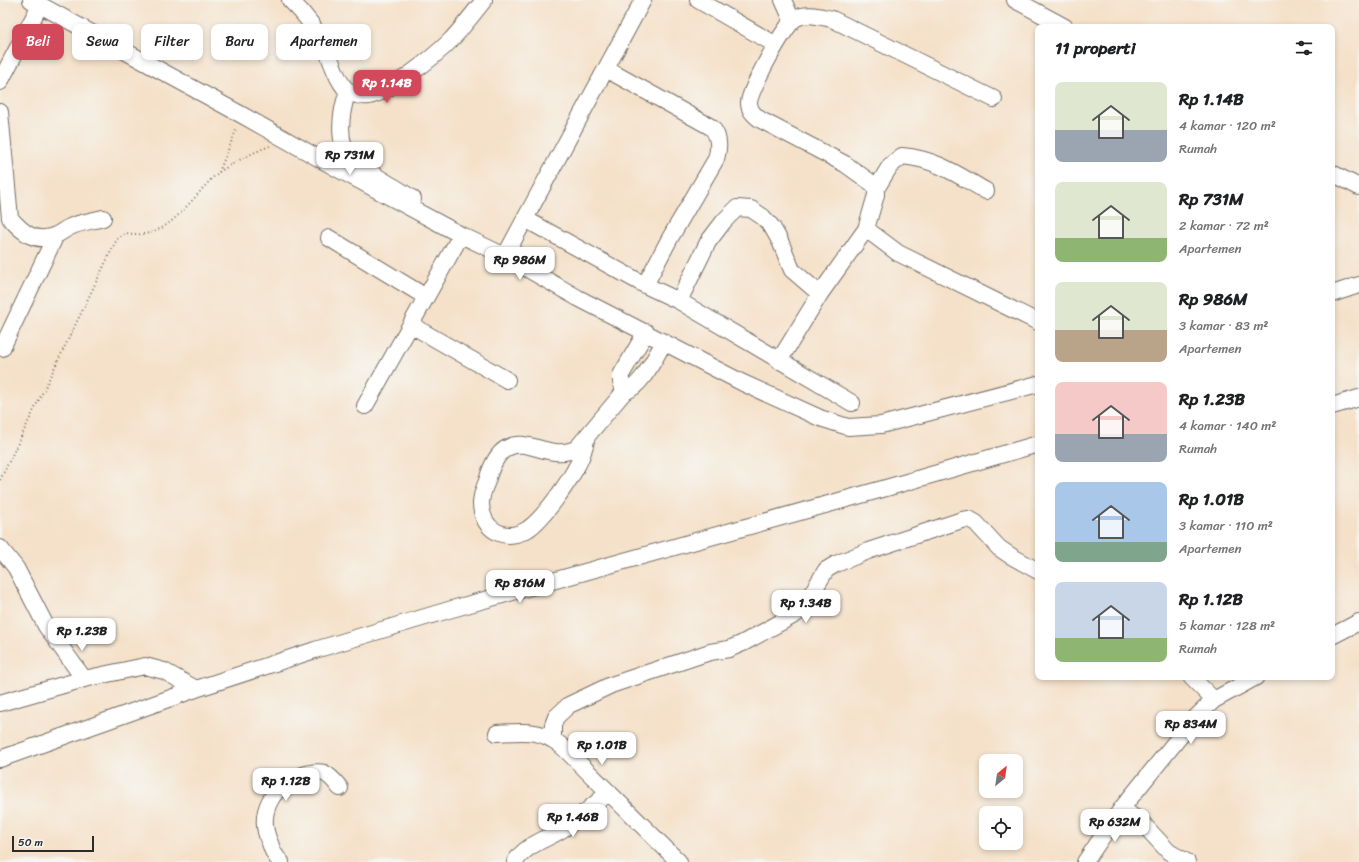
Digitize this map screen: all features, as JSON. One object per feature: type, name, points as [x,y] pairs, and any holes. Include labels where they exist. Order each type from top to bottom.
[{"type":"street","points":[[290,0],[303,12],[314,27],[326,49],[339,81],[348,91],[362,96],[373,94],[393,85],[420,67],[450,40],[484,0]]},
{"type":"street","points":[[505,256],[643,0]]},
{"type":"street","points":[[698,0],[776,45]]},
{"type":"street","points":[[783,0],[792,20]]},
{"type":"street","points":[[1015,0],[1059,24]]},
{"type":"street","points":[[0,82],[35,3],[442,225],[505,256],[578,298],[743,383],[820,418],[848,427],[881,425],[1035,385]]},
{"type":"street","points":[[876,189],[873,184],[845,164],[761,120],[753,114],[750,108],[750,98],[753,88],[776,45],[792,20],[805,15],[832,19],[994,98]]},
{"type":"street","points":[[606,69],[700,120],[714,130],[717,138],[718,152],[716,159],[645,284]]},
{"type":"street","points":[[348,91],[344,102],[341,124],[344,147],[347,154],[366,170],[391,184],[429,210],[437,216],[442,225]]},
{"type":"street","points":[[0,112],[10,218],[21,230],[32,237],[40,238],[56,235],[69,227],[103,218]]},
{"type":"street","points":[[779,361],[820,294],[866,229],[874,207],[876,189],[890,166],[902,156],[917,157],[940,164],[986,191]]},
{"type":"street","points":[[1335,175],[1359,188]]},
{"type":"street","points":[[679,301],[708,242],[724,221],[737,208],[751,209],[763,217],[772,227],[780,241],[792,270],[820,294]]},
{"type":"street","points":[[525,219],[679,301],[852,404]]},
{"type":"street","points":[[866,229],[898,253],[1035,321]]},
{"type":"street","points":[[2,348],[56,235]]},
{"type":"street","points":[[365,406],[461,235]]},
{"type":"street","points":[[329,238],[426,297]]},
{"type":"street","points":[[1335,293],[1359,285]]},
{"type":"street","points":[[411,325],[507,380]]},
{"type":"street","points":[[624,392],[621,374],[646,332]]},
{"type":"street","points":[[587,436],[585,447],[578,464],[541,517],[528,529],[521,533],[512,535],[500,534],[491,529],[487,524],[481,505],[483,492],[492,466],[503,450],[517,444],[559,453],[577,448],[587,436],[624,392],[640,381],[664,342]]},
{"type":"street","points":[[1335,405],[1359,398]]},
{"type":"street","points":[[0,759],[196,689],[315,650],[444,611],[1035,446]]},
{"type":"street","points":[[553,739],[553,725],[556,717],[569,705],[611,684],[710,652],[729,649],[743,643],[796,614],[804,606],[826,570],[836,564],[868,551],[969,519],[976,523],[999,548],[1035,569]]},
{"type":"street","points":[[0,548],[16,568],[46,626],[84,678]]},
{"type":"street","points":[[1335,634],[1359,622]]},
{"type":"street","points":[[0,703],[84,678],[145,666],[164,671],[196,689]]},
{"type":"street","points":[[1194,680],[1214,700]]},
{"type":"street","points":[[1085,862],[1122,808],[1194,719],[1214,700],[1251,680]]},
{"type":"street","points":[[497,733],[526,731],[540,733],[553,739],[679,862]]},
{"type":"street","points":[[281,862],[273,852],[265,828],[267,806],[272,797],[282,786],[298,777],[314,772],[326,774],[340,788]]},
{"type":"street","points":[[515,862],[526,848],[561,830],[589,810],[609,792]]},
{"type":"street","points":[[1122,808],[1144,825],[1169,852],[1187,862]]},
{"type":"path","points":[[219,173],[242,115]]},
{"type":"path","points":[[0,480],[117,239],[125,233],[148,234],[167,224],[219,173],[258,150],[286,140]]}]
